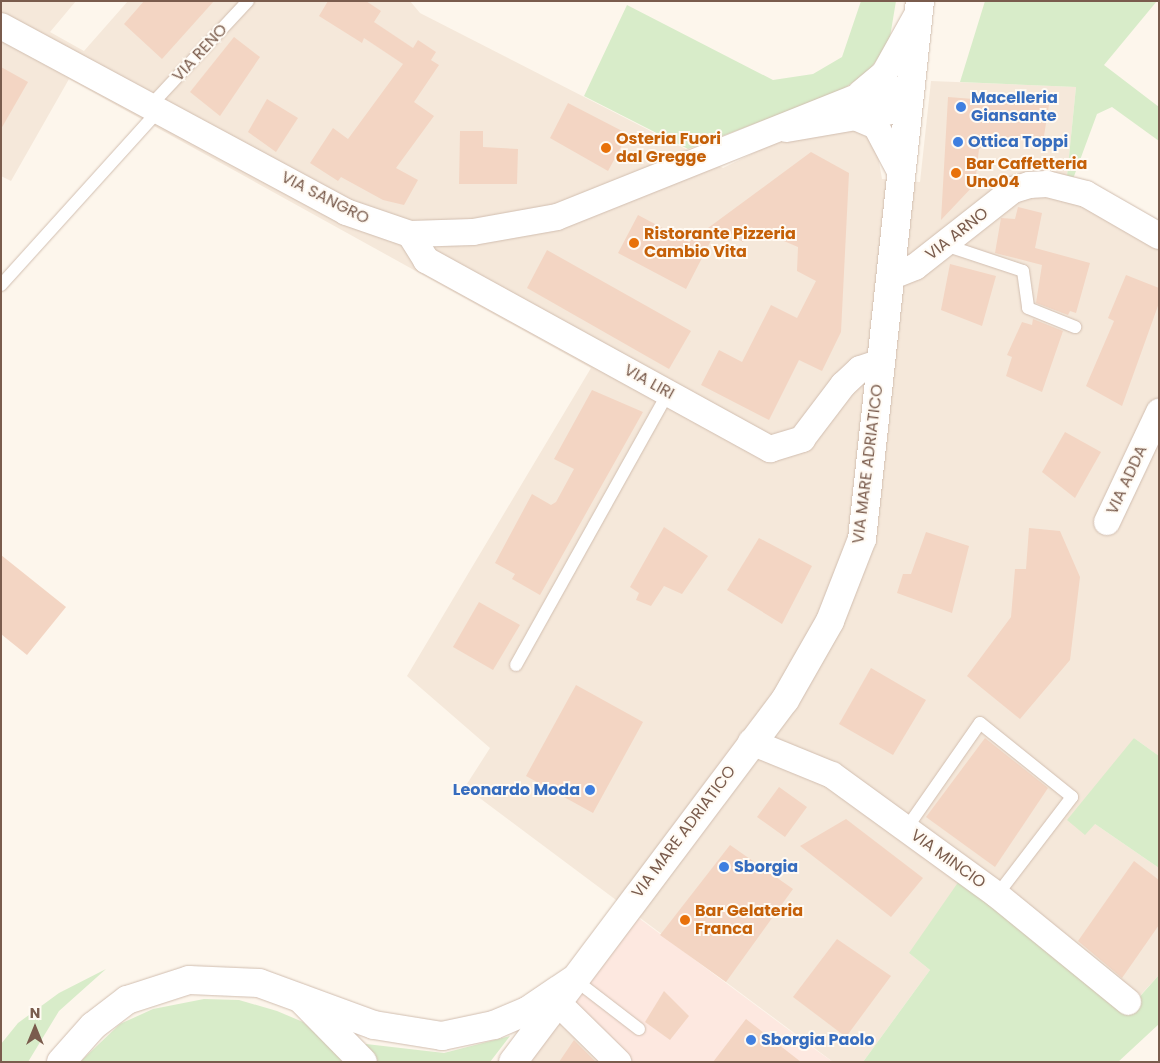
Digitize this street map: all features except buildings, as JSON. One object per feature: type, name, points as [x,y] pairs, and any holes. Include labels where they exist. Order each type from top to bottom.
[{"type":"main road","name":"VIA MARE ADRIATICO","points":[[513,1062],[785,700],[830,621],[862,539],[919,6]]},
{"type":"main road","points":[[61,1062],[109,1012],[156,988],[189,980],[225,979],[260,983],[374,1025],[442,1036],[494,1025],[527,1011],[574,979]]},
{"type":"main road","points":[[296,995],[363,1062]]},
{"type":"street","name":"VIA SANGRO","points":[[855,108],[884,74],[919,6]]},
{"type":"street","name":"VIA SANGRO","points":[[1,26],[155,107],[346,212],[410,234],[473,232],[557,217],[787,129],[855,108],[880,88],[910,91]]},
{"type":"street","points":[[855,108],[876,126],[901,173]]},
{"type":"street","name":"VIA ARNO","points":[[890,277],[915,267],[1013,190],[1047,184],[1086,194],[1159,236]]},
{"type":"street","name":"VIA LIRI","points":[[410,234],[426,260],[770,449],[802,439],[843,385],[860,369],[881,362]]},
{"type":"street","name":"VIA ADDA","points":[[1107,522],[1159,412]]},
{"type":"street","name":"VIA MINCIO","points":[[752,742],[832,776],[997,895],[1128,1002]]},
{"type":"street","points":[[557,1002],[618,1062]]},
{"type":"lane","name":"VIA RENO","points":[[1,284],[248,1]]},
{"type":"lane","points":[[945,245],[1023,271],[1028,308],[1075,327]]},
{"type":"lane","points":[[516,665],[668,393]]},
{"type":"lane","points":[[906,829],[980,723],[1072,797],[997,895]]},
{"type":"lane","points":[[574,979],[639,1029]]},
{"type":"shaded area","points":[[1,1],[76,1],[50,32],[84,51],[128,1],[410,1],[420,13],[723,168],[792,134],[852,129],[867,137],[877,150],[882,179],[920,182],[931,81],[1076,87],[1067,176],[1159,224],[1159,756],[1134,738],[1095,824],[1159,868],[1159,975],[1125,1012],[909,953],[930,970],[863,1062],[833,1062],[465,787],[490,748],[407,676],[591,368],[69,79],[11,181],[1,176]]},
{"type":"shaded area","points":[[636,916],[833,1062],[612,1062],[558,1022]]},
{"type":"shaded area","points":[[558,1022],[612,1062],[528,1062]]},
{"type":"green space","points":[[861,1],[896,1],[889,43],[868,72],[839,92],[688,149],[584,96],[627,5],[773,80],[813,74],[842,57]]},
{"type":"green space","points":[[985,1],[1157,1],[1104,65],[1159,107],[1159,141],[1112,107],[1097,114],[1073,179],[1067,176],[1076,87],[960,82]]},
{"type":"green space","points":[[1134,738],[1159,756],[1159,868],[1095,824],[1085,835],[1067,820]]},
{"type":"green space","points":[[959,881],[1126,1012],[1159,975],[1159,1024],[1118,1062],[863,1062],[930,970],[909,953]]},
{"type":"green space","points":[[106,969],[59,1011],[28,1062],[1,1062],[1,1044],[18,1023],[59,993]]},
{"type":"green space","points":[[204,999],[239,1000],[277,1011],[303,1022],[349,1062],[80,1062],[120,1024],[153,1009]]},
{"type":"green space","points":[[510,1036],[490,1062],[374,1062],[363,1049],[366,1044],[444,1053]]},
{"type":"place","name":"Macelleria Giansante","points":[[961,107]]},
{"type":"place","name":"Ottica Toppi","points":[[958,142]]},
{"type":"place","name":"Osteria Fuori dal Gregge","points":[[606,148]]},
{"type":"place","name":"Bar Caffetteria Uno04","points":[[956,173]]},
{"type":"place","name":"Ristorante Pizzeria Cambio Vita","points":[[634,243]]},
{"type":"place","name":"Leonardo Moda","points":[[590,790]]},
{"type":"place","name":"Sborgia","points":[[724,867]]},
{"type":"place","name":"Bar Gelateria Franca","points":[[685,920]]},
{"type":"place","name":"Sborgia Paolo","points":[[751,1040]]}]
